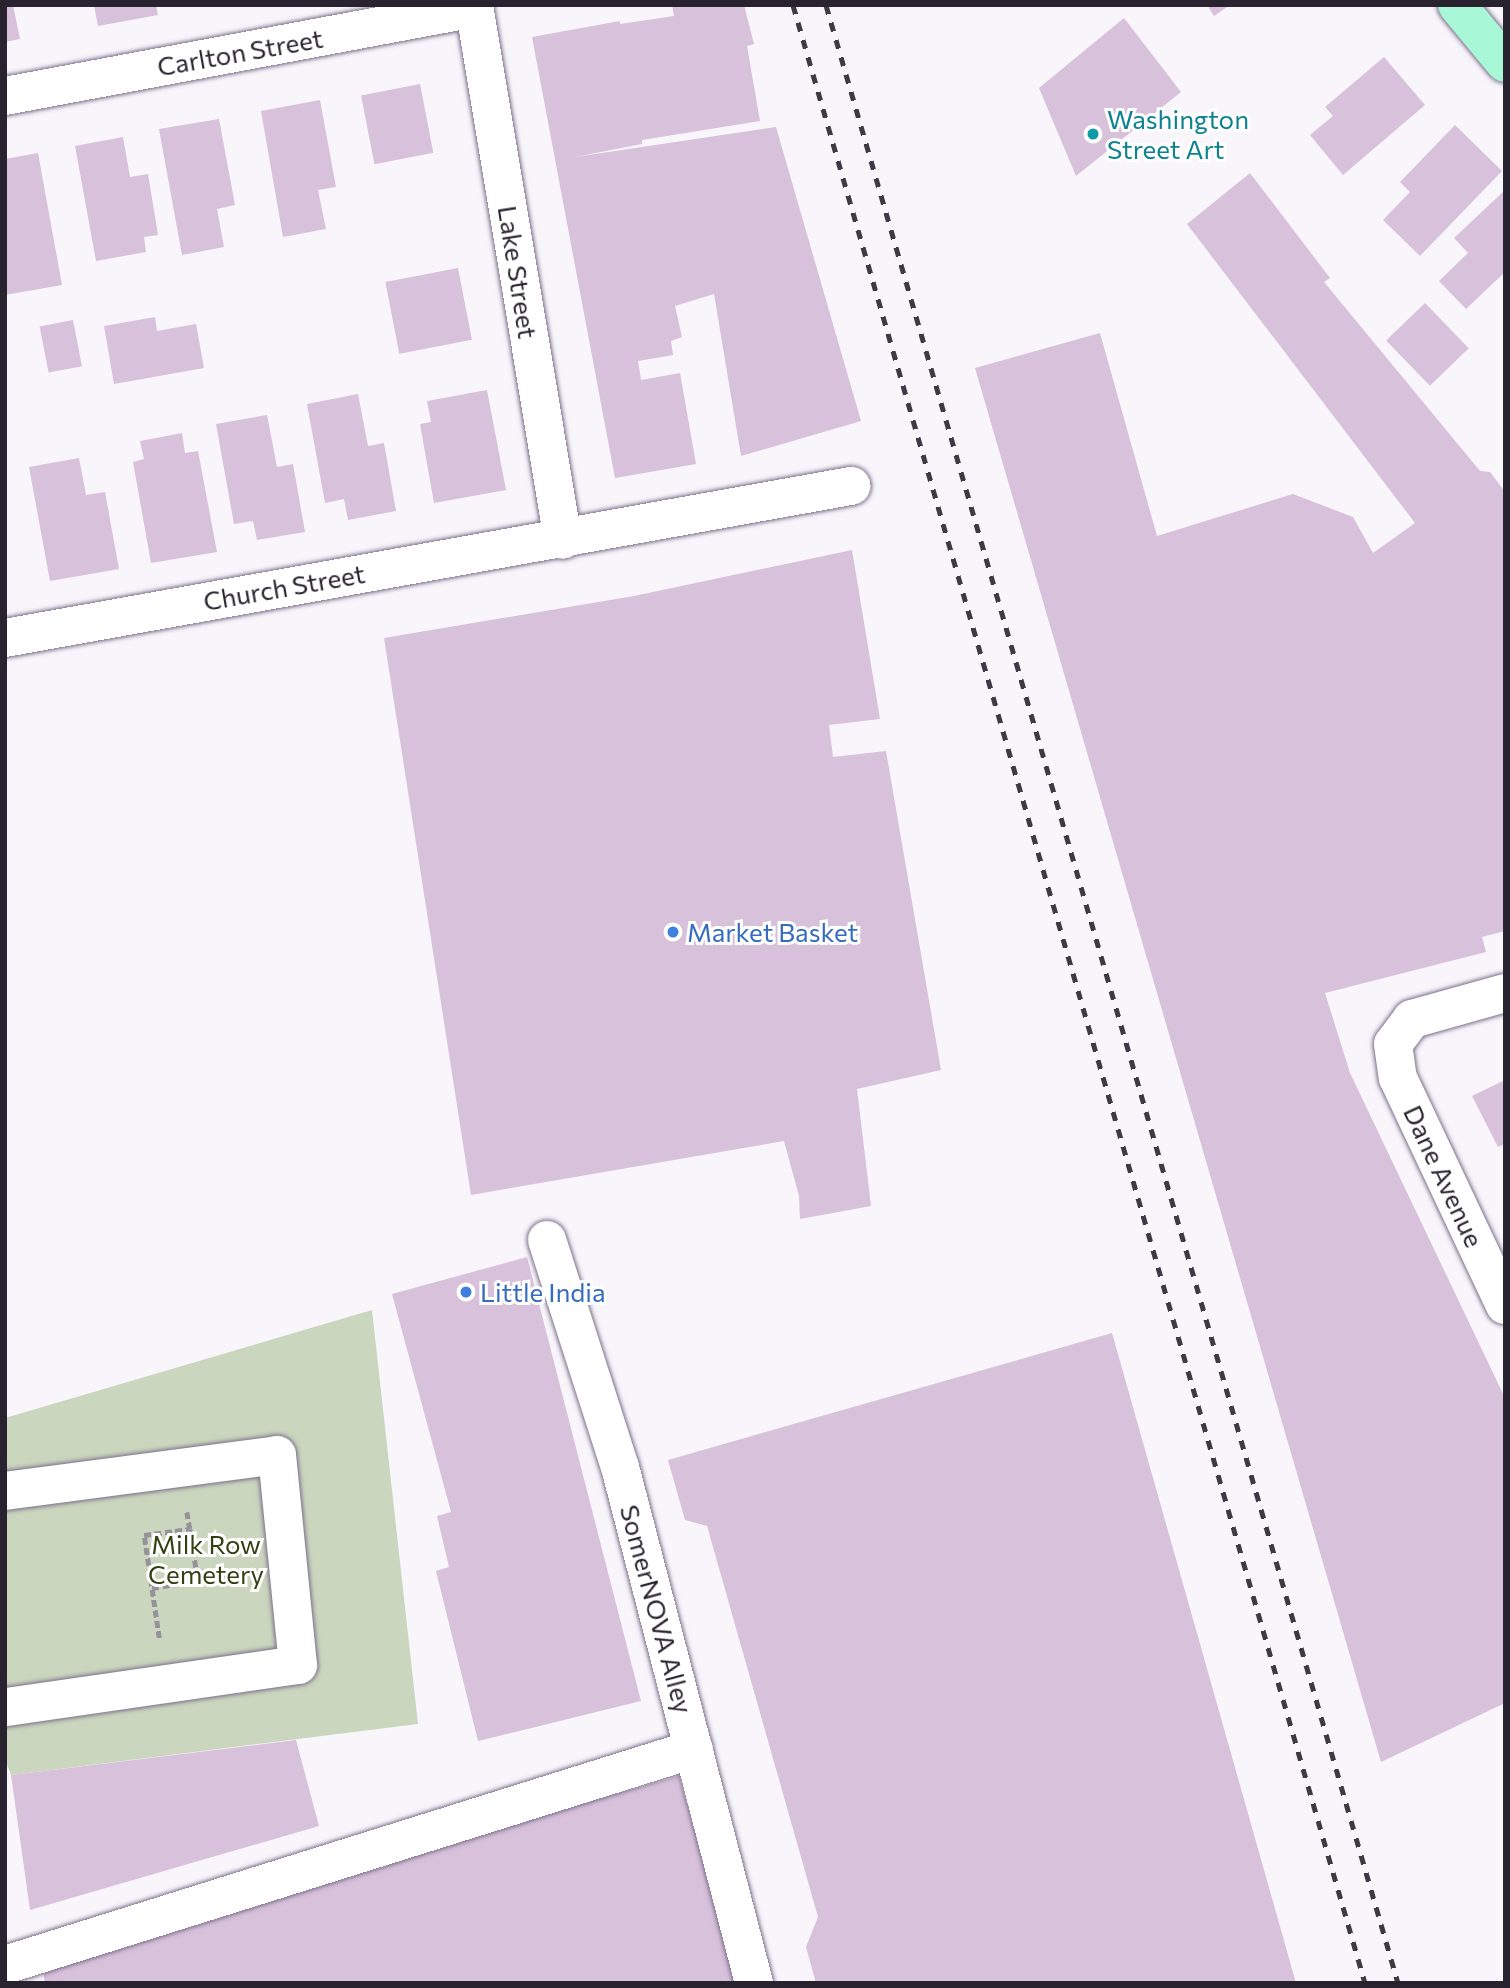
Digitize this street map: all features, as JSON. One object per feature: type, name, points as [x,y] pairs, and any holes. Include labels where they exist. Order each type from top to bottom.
[{"type":"main road","points":[[1457,5],[1505,63]]},
{"type":"street","name":"Carlton Street","points":[[5,96],[474,7]]},
{"type":"street","name":"Lake Street","points":[[474,7],[563,540]]},
{"type":"street","name":"Church Street","points":[[5,638],[563,540],[851,486]]},
{"type":"street","name":"Dane Avenue","points":[[1505,993],[1412,1019],[1393,1044],[1398,1078],[1505,1304]]},
{"type":"street","name":"SomerNOVA Alley","points":[[547,1240],[620,1467],[754,1983]]},
{"type":"street","points":[[5,1492],[277,1455],[298,1665],[5,1707]]},
{"type":"street","points":[[5,1965],[694,1749]]},
{"type":"path","points":[[166,1684],[144,1535],[190,1529],[198,1580]]},
{"type":"path","points":[[152,1588],[289,1570]]},
{"type":"green space","name":"Milk Row Cemetery","points":[[372,1310],[418,1724],[11,1775],[5,1759],[5,1418]]},
{"type":"building","points":[[5,5],[13,5],[20,39],[5,42]]},
{"type":"building","points":[[94,5],[156,5],[158,15],[98,26]]},
{"type":"building","points":[[672,5],[744,5],[754,44],[747,46],[760,121],[642,140],[642,144],[575,157],[776,127],[861,421],[741,456],[714,294],[675,306],[682,337],[671,341],[673,355],[638,361],[641,380],[680,373],[696,464],[615,478],[532,37],[620,21],[620,24],[674,16]]},
{"type":"building","points":[[1207,5],[1230,5],[1214,16]]},
{"type":"building","name":"Washington Street Art","points":[[1124,18],[1181,92],[1076,176],[1039,88]]},
{"type":"building","points":[[1384,57],[1425,105],[1343,175],[1310,135],[1333,116],[1325,107]]},
{"type":"building","points":[[420,84],[433,153],[374,164],[361,95]]},
{"type":"building","points":[[320,100],[336,187],[318,190],[326,229],[283,237],[261,111]]},
{"type":"building","points":[[219,119],[235,205],[217,209],[224,247],[182,255],[159,129]]},
{"type":"building","points":[[1455,125],[1502,171],[1420,256],[1383,220],[1410,192],[1400,182]]},
{"type":"building","points":[[123,137],[130,177],[148,174],[158,235],[144,237],[146,252],[96,261],[75,146]]},
{"type":"building","points":[[38,153],[62,285],[5,295],[5,159]]},
{"type":"building","points":[[1250,173],[1330,278],[1324,282],[1480,471],[1490,472],[1505,492],[1505,931],[1482,937],[1486,952],[1325,993],[1350,1073],[1505,1398],[1505,1703],[1381,1762],[975,368],[1100,333],[1157,536],[1293,494],[1353,517],[1373,553],[1415,523],[1187,224]]},
{"type":"building","points":[[1505,190],[1505,272],[1466,309],[1439,281],[1468,253],[1454,238]]},
{"type":"building","points":[[458,268],[472,340],[399,354],[385,282]]},
{"type":"building","points":[[1425,303],[1469,348],[1430,386],[1386,341]]},
{"type":"building","points":[[155,317],[157,331],[196,324],[204,368],[114,384],[104,326]]},
{"type":"building","points":[[73,320],[82,366],[49,373],[40,326]]},
{"type":"building","points":[[487,390],[506,490],[434,503],[420,424],[431,422],[427,401]]},
{"type":"building","points":[[358,394],[368,446],[384,443],[396,511],[348,520],[344,499],[325,503],[307,404]]},
{"type":"building","points":[[267,415],[277,467],[293,464],[305,532],[257,540],[253,521],[234,524],[216,424]]},
{"type":"building","points":[[182,433],[185,453],[198,451],[217,552],[151,563],[133,462],[144,459],[140,441]]},
{"type":"building","points":[[79,458],[86,495],[105,492],[119,569],[50,581],[29,467]]},
{"type":"building","name":"Market Basket","points":[[852,550],[880,719],[829,725],[833,757],[886,751],[941,1070],[857,1089],[871,1206],[800,1219],[799,1196],[784,1141],[471,1195],[384,638],[634,596]]},
{"type":"building","points":[[1505,1080],[1505,1144],[1498,1147],[1472,1096]]},
{"type":"building","points":[[527,1257],[641,1701],[478,1741],[436,1571],[449,1567],[437,1516],[451,1512],[392,1294]]},
{"type":"building","points":[[1112,1333],[1296,1983],[816,1983],[806,1947],[818,1917],[707,1526],[685,1520],[668,1460]]},
{"type":"building","points":[[296,1740],[319,1826],[30,1910],[11,1775]]},
{"type":"building","points":[[679,1776],[738,1983],[45,1983],[41,1959]]},
{"type":"railway","points":[[793,5],[1365,1983]]},
{"type":"railway","points":[[826,5],[1398,1983]]},
{"type":"place","name":"Washington Street Art","points":[[1093,134]]},
{"type":"place","name":"Market Basket","points":[[673,932]]},
{"type":"place","name":"Little India","points":[[466,1292]]}]
